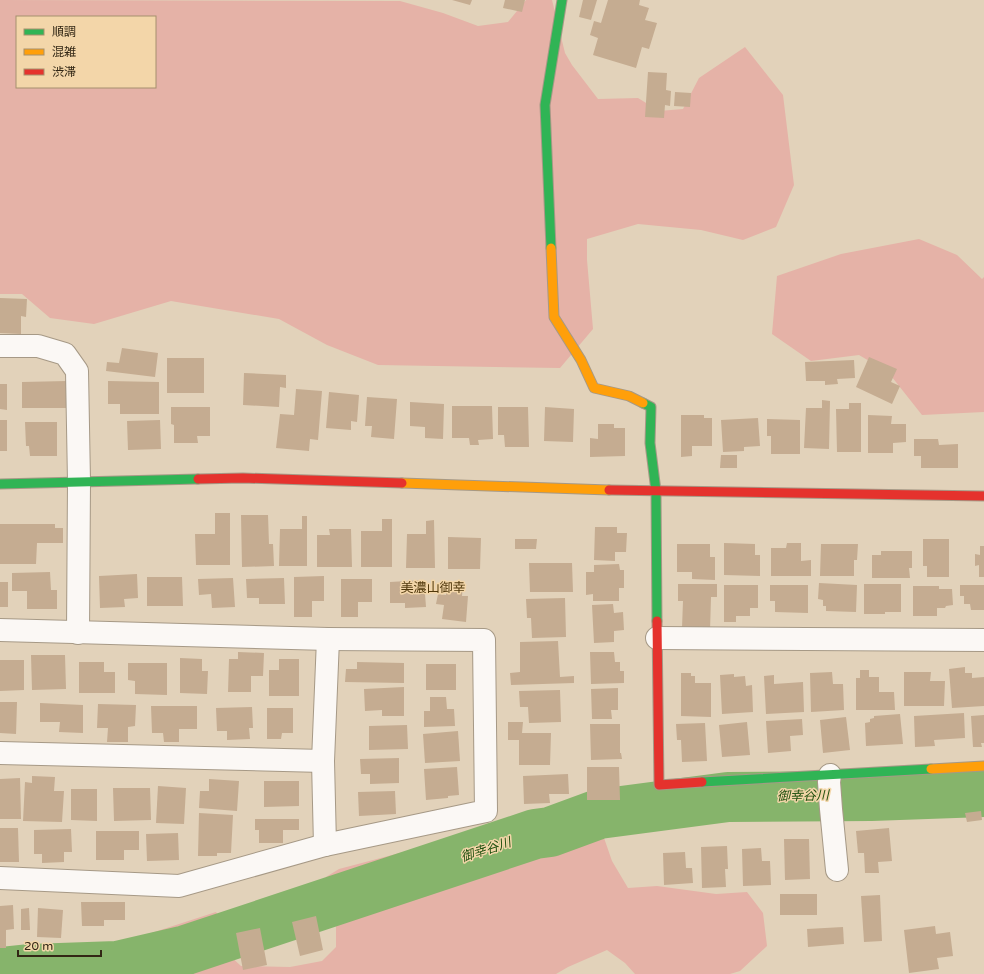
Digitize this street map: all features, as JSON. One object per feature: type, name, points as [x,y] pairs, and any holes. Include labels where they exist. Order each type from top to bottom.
[{"type":"street","points":[[562,0],[545,105],[554,317],[581,360],[594,388],[629,396],[651,407],[650,443],[656,491],[659,785],[830,778],[984,766]]},
{"type":"street","points":[[0,346],[38,346],[65,354],[77,371],[79,482],[78,632]]},
{"type":"street","points":[[0,484],[243,478],[656,491],[984,496]]},
{"type":"street","points":[[0,630],[328,639],[484,640],[486,811],[325,845],[179,886],[0,878]]},
{"type":"street","points":[[657,638],[984,640]]},
{"type":"street","points":[[325,845],[323,761],[328,639]]},
{"type":"street","points":[[0,753],[323,761]]},
{"type":"street","points":[[830,778],[831,809],[837,870]]},
{"type":"shaded area","points":[[0,0],[400,1],[443,13],[478,26],[508,22],[526,0],[552,0],[565,53],[572,65],[598,99],[638,98],[659,111],[683,109],[699,78],[745,47],[783,95],[794,185],[776,227],[743,240],[701,230],[638,224],[587,239],[587,260],[593,329],[560,368],[378,365],[327,345],[279,319],[171,301],[94,324],[50,318],[22,294],[0,294]]},
{"type":"shaded area","points":[[919,239],[957,255],[982,279],[984,277],[984,412],[922,415],[888,372],[859,355],[811,361],[772,334],[777,276],[841,254]]},
{"type":"shaded area","points":[[603,835],[612,861],[628,888],[657,886],[716,894],[747,892],[763,913],[767,946],[740,971],[730,974],[635,974],[625,963],[607,950],[568,967],[556,974],[52,974],[104,945],[139,937],[216,912],[223,923],[226,952],[241,966],[290,967],[322,961],[336,947],[336,927],[326,877],[339,869],[445,841],[495,836]]},
{"type":"building","points":[[452,0],[472,0],[470,5]]},
{"type":"building","points":[[505,0],[525,0],[522,12],[503,8]]},
{"type":"building","points":[[583,0],[597,0],[591,20],[579,17]]},
{"type":"building","points":[[608,0],[640,0],[639,5],[649,8],[645,20],[657,23],[649,49],[642,47],[636,68],[593,55],[598,38],[590,35],[594,21],[601,23]]},
{"type":"building","points":[[648,72],[667,73],[666,90],[671,91],[670,106],[665,105],[664,118],[645,117]]},
{"type":"building","points":[[675,92],[691,93],[690,107],[674,106]]},
{"type":"building","points":[[0,298],[27,299],[26,317],[21,316],[21,334],[0,333]]},
{"type":"building","points":[[122,348],[158,353],[155,377],[106,371],[107,362],[119,363]]},
{"type":"building","points":[[869,357],[897,369],[891,382],[900,386],[892,404],[856,387]]},
{"type":"building","points":[[167,358],[204,358],[204,393],[167,393]]},
{"type":"building","points":[[854,360],[855,378],[837,379],[838,384],[825,385],[825,381],[806,381],[805,362]]},
{"type":"building","points":[[244,373],[286,375],[286,388],[280,387],[279,407],[243,405]]},
{"type":"building","points":[[67,381],[67,408],[22,408],[22,382]]},
{"type":"building","points":[[108,381],[159,382],[159,414],[120,414],[120,404],[108,404]]},
{"type":"building","points":[[0,384],[7,384],[7,410],[0,409]]},
{"type":"building","points":[[296,389],[322,391],[318,440],[310,439],[309,451],[276,448],[280,414],[294,415]]},
{"type":"building","points":[[329,392],[359,395],[357,422],[351,421],[351,430],[326,428]]},
{"type":"building","points":[[367,397],[397,399],[394,439],[371,437],[372,426],[365,426]]},
{"type":"building","points":[[822,400],[830,401],[829,449],[804,448],[806,408],[822,408]]},
{"type":"building","points":[[410,402],[444,404],[443,439],[425,438],[425,427],[410,426]]},
{"type":"building","points":[[849,403],[861,403],[861,452],[837,452],[836,409],[849,409]]},
{"type":"building","points":[[452,406],[492,406],[493,439],[478,440],[479,445],[470,445],[469,438],[452,438]]},
{"type":"building","points":[[171,407],[210,407],[210,436],[197,436],[198,443],[174,443],[174,425],[171,424]]},
{"type":"building","points":[[498,407],[528,407],[529,447],[505,447],[504,435],[498,435]]},
{"type":"building","points":[[545,407],[574,409],[573,442],[544,441]]},
{"type":"building","points":[[681,415],[704,415],[704,418],[712,418],[712,446],[692,446],[692,456],[681,457]]},
{"type":"building","points":[[868,415],[892,416],[891,424],[906,424],[906,442],[893,443],[893,453],[868,453]]},
{"type":"building","points":[[758,418],[760,446],[744,447],[744,451],[723,452],[721,420]]},
{"type":"building","points":[[767,419],[800,420],[800,454],[771,454],[771,436],[767,436]]},
{"type":"building","points":[[0,420],[7,420],[7,451],[0,451]]},
{"type":"building","points":[[160,420],[161,449],[128,450],[127,421]]},
{"type":"building","points":[[25,422],[57,422],[57,456],[30,456],[29,446],[26,446]]},
{"type":"building","points":[[598,424],[614,424],[614,428],[625,428],[625,456],[590,457],[590,438],[598,439]]},
{"type":"building","points":[[914,439],[938,439],[939,445],[958,444],[958,468],[921,468],[921,456],[914,456]]},
{"type":"building","points":[[721,455],[737,455],[737,468],[720,468]]},
{"type":"building","points":[[215,513],[230,513],[230,565],[196,565],[195,534],[215,534]]},
{"type":"building","points":[[241,515],[268,515],[269,544],[273,544],[274,566],[242,567]]},
{"type":"building","points":[[302,516],[307,516],[307,566],[279,566],[280,529],[302,529]]},
{"type":"building","points":[[382,519],[392,519],[392,567],[361,567],[361,531],[382,531]]},
{"type":"building","points":[[434,520],[435,568],[406,568],[407,534],[426,534],[426,521]]},
{"type":"building","points":[[0,524],[55,524],[55,528],[63,528],[63,543],[37,543],[36,564],[0,564]]},
{"type":"building","points":[[595,527],[617,527],[617,533],[627,533],[626,552],[615,552],[615,561],[594,560]]},
{"type":"building","points":[[329,529],[351,529],[352,567],[317,567],[317,535],[330,535]]},
{"type":"building","points":[[448,537],[481,538],[480,569],[448,569]]},
{"type":"building","points":[[515,539],[537,539],[536,549],[515,549]]},
{"type":"building","points":[[923,539],[949,539],[949,577],[927,577],[927,566],[923,566]]},
{"type":"building","points":[[724,543],[755,544],[755,555],[760,555],[760,576],[724,575]]},
{"type":"building","points":[[787,543],[801,543],[801,561],[811,560],[811,576],[771,576],[771,548],[786,548]]},
{"type":"building","points":[[677,544],[710,544],[710,557],[715,557],[715,580],[692,579],[692,572],[677,572]]},
{"type":"building","points":[[821,544],[858,544],[857,560],[854,560],[854,576],[820,576]]},
{"type":"building","points":[[980,546],[984,546],[984,577],[979,577],[979,565],[975,566],[975,554],[980,555]]},
{"type":"building","points":[[881,551],[912,551],[912,568],[909,568],[910,578],[872,578],[872,555],[881,555]]},
{"type":"building","points":[[529,563],[572,563],[573,592],[530,592]]},
{"type":"building","points":[[619,564],[620,570],[624,570],[624,588],[619,588],[619,601],[593,601],[593,594],[586,595],[586,572],[594,572],[594,565]]},
{"type":"building","points":[[50,572],[51,590],[57,590],[57,609],[27,609],[27,591],[12,591],[12,573]]},
{"type":"building","points":[[137,574],[138,598],[124,599],[125,607],[100,608],[99,576]]},
{"type":"building","points":[[324,576],[324,601],[312,601],[312,617],[294,617],[294,577]]},
{"type":"building","points":[[147,577],[182,577],[183,606],[147,606]]},
{"type":"building","points":[[233,578],[235,607],[212,608],[211,594],[199,595],[198,579]]},
{"type":"building","points":[[284,578],[285,604],[259,604],[259,598],[247,598],[246,579]]},
{"type":"building","points":[[341,579],[372,579],[372,602],[358,602],[358,617],[341,617]]},
{"type":"building","points":[[424,580],[426,607],[405,608],[405,603],[390,603],[390,582]]},
{"type":"building","points":[[448,581],[463,583],[462,596],[468,596],[466,622],[442,619],[444,605],[436,604],[438,594],[446,595]]},
{"type":"building","points":[[0,582],[8,582],[8,607],[0,607]]},
{"type":"building","points":[[819,583],[857,585],[856,612],[826,611],[826,606],[823,606],[823,600],[818,599]]},
{"type":"building","points":[[678,584],[717,584],[717,597],[711,597],[710,631],[682,628],[683,601],[678,601]]},
{"type":"building","points":[[864,584],[901,584],[901,612],[864,614]]},
{"type":"building","points":[[724,585],[758,585],[758,608],[750,608],[750,616],[736,616],[736,622],[724,622]]},
{"type":"building","points":[[770,585],[808,585],[808,613],[775,612],[775,601],[770,601]]},
{"type":"building","points":[[960,585],[984,585],[984,610],[971,610],[970,604],[964,604],[964,596],[960,596]]},
{"type":"building","points":[[913,586],[939,586],[939,589],[952,589],[953,605],[946,606],[945,608],[937,608],[937,616],[913,616]]},
{"type":"building","points":[[565,598],[566,637],[532,638],[531,618],[527,618],[526,599]]},
{"type":"building","points":[[613,604],[614,613],[623,612],[624,630],[614,631],[614,642],[594,643],[592,605]]},
{"type":"building","points":[[558,641],[560,677],[574,676],[574,683],[511,685],[510,673],[520,672],[520,642]]},
{"type":"building","points":[[238,652],[264,653],[263,676],[251,676],[251,692],[228,692],[229,659],[238,659]]},
{"type":"building","points":[[590,652],[614,652],[615,662],[620,662],[620,671],[624,671],[624,683],[591,684]]},
{"type":"building","points":[[31,655],[65,655],[66,689],[32,690]]},
{"type":"building","points":[[180,658],[202,659],[202,671],[208,671],[207,694],[180,693]]},
{"type":"building","points":[[279,659],[299,659],[299,696],[269,696],[269,670],[279,670]]},
{"type":"building","points":[[0,660],[24,660],[24,690],[0,691]]},
{"type":"building","points":[[79,662],[104,662],[104,672],[115,672],[115,693],[79,693]]},
{"type":"building","points":[[357,662],[404,663],[404,683],[345,682],[346,669],[357,669]]},
{"type":"building","points":[[128,663],[167,663],[167,695],[135,694],[135,681],[128,680]]},
{"type":"building","points":[[426,664],[456,664],[456,690],[426,690]]},
{"type":"building","points":[[965,667],[965,673],[972,673],[972,678],[984,677],[984,706],[952,708],[949,669]]},
{"type":"building","points":[[860,670],[869,670],[869,677],[879,677],[879,692],[894,692],[895,710],[856,710],[856,678],[860,678]]},
{"type":"building","points":[[832,672],[833,684],[843,684],[844,710],[811,712],[810,673]]},
{"type":"building","points":[[904,672],[931,672],[930,681],[945,681],[944,706],[904,706]]},
{"type":"building","points":[[681,673],[691,673],[691,676],[695,676],[695,683],[711,683],[711,717],[681,716]]},
{"type":"building","points":[[734,674],[734,677],[745,676],[746,686],[752,685],[753,712],[722,714],[720,675]]},
{"type":"building","points":[[774,675],[774,684],[803,682],[804,712],[766,714],[764,676]]},
{"type":"building","points":[[404,687],[404,716],[382,716],[382,710],[365,711],[364,689]]},
{"type":"building","points":[[618,688],[618,710],[611,710],[612,719],[592,719],[591,689]]},
{"type":"building","points":[[560,690],[561,722],[529,723],[528,707],[520,707],[519,691]]},
{"type":"building","points":[[430,697],[446,697],[447,709],[454,709],[455,726],[424,727],[424,711],[430,711]]},
{"type":"building","points":[[0,702],[17,702],[16,734],[0,733]]},
{"type":"building","points":[[40,703],[83,705],[83,733],[59,732],[60,722],[40,722]]},
{"type":"building","points":[[98,704],[136,705],[135,726],[128,727],[128,742],[107,742],[108,728],[97,728]]},
{"type":"building","points":[[151,706],[197,706],[197,729],[179,729],[179,742],[164,742],[163,733],[152,733]]},
{"type":"building","points":[[252,707],[253,728],[249,728],[250,739],[227,740],[227,731],[217,731],[216,708]]},
{"type":"building","points":[[267,708],[293,708],[293,733],[282,733],[281,739],[267,739]]},
{"type":"building","points":[[964,713],[965,738],[934,740],[935,746],[915,747],[914,716]]},
{"type":"building","points":[[900,714],[903,744],[866,746],[865,723],[870,722],[870,719],[874,718],[874,716]]},
{"type":"building","points":[[984,715],[984,743],[981,743],[982,747],[973,747],[971,716]]},
{"type":"building","points":[[846,717],[850,750],[823,753],[820,720]]},
{"type":"building","points":[[802,719],[803,735],[790,736],[791,751],[768,753],[766,721]]},
{"type":"building","points":[[508,722],[523,722],[522,733],[551,733],[550,765],[519,765],[519,740],[508,740]]},
{"type":"building","points":[[747,722],[750,755],[722,757],[719,725]]},
{"type":"building","points":[[705,723],[707,761],[682,762],[681,740],[677,740],[676,724]]},
{"type":"building","points":[[590,724],[620,724],[620,753],[622,759],[591,760]]},
{"type":"building","points":[[407,725],[408,749],[369,750],[369,726]]},
{"type":"building","points":[[458,731],[460,761],[425,763],[423,734]]},
{"type":"building","points":[[399,758],[399,783],[370,784],[370,774],[361,774],[360,759]]},
{"type":"building","points":[[457,767],[459,795],[448,796],[448,798],[426,800],[424,769]]},
{"type":"building","points":[[587,767],[619,767],[620,800],[587,800]]},
{"type":"building","points":[[568,774],[569,794],[549,794],[550,803],[524,804],[523,776]]},
{"type":"building","points":[[32,776],[55,777],[54,791],[64,791],[62,822],[23,821],[25,782],[32,783]]},
{"type":"building","points":[[20,778],[21,819],[0,819],[0,779]]},
{"type":"building","points":[[209,779],[239,781],[237,811],[199,808],[200,791],[209,791]]},
{"type":"building","points":[[264,781],[299,781],[299,806],[264,807]]},
{"type":"building","points":[[158,786],[186,788],[184,824],[156,823]]},
{"type":"building","points":[[113,788],[150,788],[151,820],[114,821]]},
{"type":"building","points":[[71,789],[97,789],[97,821],[71,820]]},
{"type":"building","points":[[395,791],[396,814],[359,816],[358,792]]},
{"type":"building","points":[[981,811],[982,820],[967,822],[965,813]]},
{"type":"building","points":[[199,813],[233,815],[231,853],[217,853],[217,856],[198,856]]},
{"type":"building","points":[[255,819],[299,819],[299,830],[283,830],[283,843],[259,843],[259,830],[255,830]]},
{"type":"building","points":[[0,828],[18,828],[19,862],[0,862]]},
{"type":"building","points":[[889,828],[892,861],[878,862],[879,873],[865,873],[864,853],[858,853],[856,831]]},
{"type":"building","points":[[71,829],[72,852],[64,852],[64,862],[42,863],[42,854],[34,854],[34,830]]},
{"type":"building","points":[[96,831],[139,831],[139,850],[124,850],[124,860],[96,860]]},
{"type":"building","points":[[178,833],[179,860],[147,861],[146,834]]},
{"type":"building","points":[[784,839],[809,839],[810,879],[785,880]]},
{"type":"building","points":[[727,846],[728,869],[725,869],[726,887],[702,888],[701,847]]},
{"type":"building","points":[[761,848],[762,861],[770,861],[771,885],[743,886],[742,849]]},
{"type":"building","points":[[685,852],[686,868],[692,868],[693,883],[664,885],[663,853]]},
{"type":"building","points":[[780,894],[817,894],[817,915],[780,915]]},
{"type":"building","points":[[880,895],[882,941],[864,942],[861,896]]},
{"type":"building","points":[[81,902],[125,902],[125,920],[104,920],[104,926],[82,926]]},
{"type":"building","points":[[13,905],[14,929],[6,930],[6,948],[0,948],[0,906]]},
{"type":"building","points":[[29,908],[30,930],[21,930],[21,909]]},
{"type":"building","points":[[38,908],[63,910],[61,938],[37,937]]},
{"type":"building","points":[[316,916],[323,950],[300,956],[292,922]]},
{"type":"building","points":[[935,926],[936,934],[950,932],[953,956],[937,958],[939,969],[909,973],[904,930]]},
{"type":"building","points":[[843,927],[844,944],[808,947],[807,929]]},
{"type":"building","points":[[260,928],[267,965],[243,970],[236,933]]},
{"type":"waterway","name":"御幸谷川","points":[[0,972],[31,969],[117,966],[186,950],[535,834],[550,832],[599,814],[728,797],[871,796],[984,792]]},
{"type":"traffic: fast","points":[[551,248],[545,105],[562,0]]},
{"type":"traffic: fast","points":[[643,403],[651,407],[650,443],[656,491],[657,621]]},
{"type":"traffic: fast","points":[[0,484],[198,479]]},
{"type":"traffic: fast","points":[[702,782],[931,769]]},
{"type":"traffic: slow","points":[[551,248],[554,317],[581,360],[594,388],[629,396],[643,403]]},
{"type":"traffic: slow","points":[[402,483],[609,490]]},
{"type":"traffic: slow","points":[[931,769],[984,766]]},
{"type":"traffic: jam","points":[[198,479],[243,478],[402,483]]},
{"type":"traffic: jam","points":[[609,490],[984,496]]},
{"type":"traffic: jam","points":[[657,621],[659,785],[702,782]]},
{"type":"district","name":"美濃山御幸","points":[[433,588]]}]
